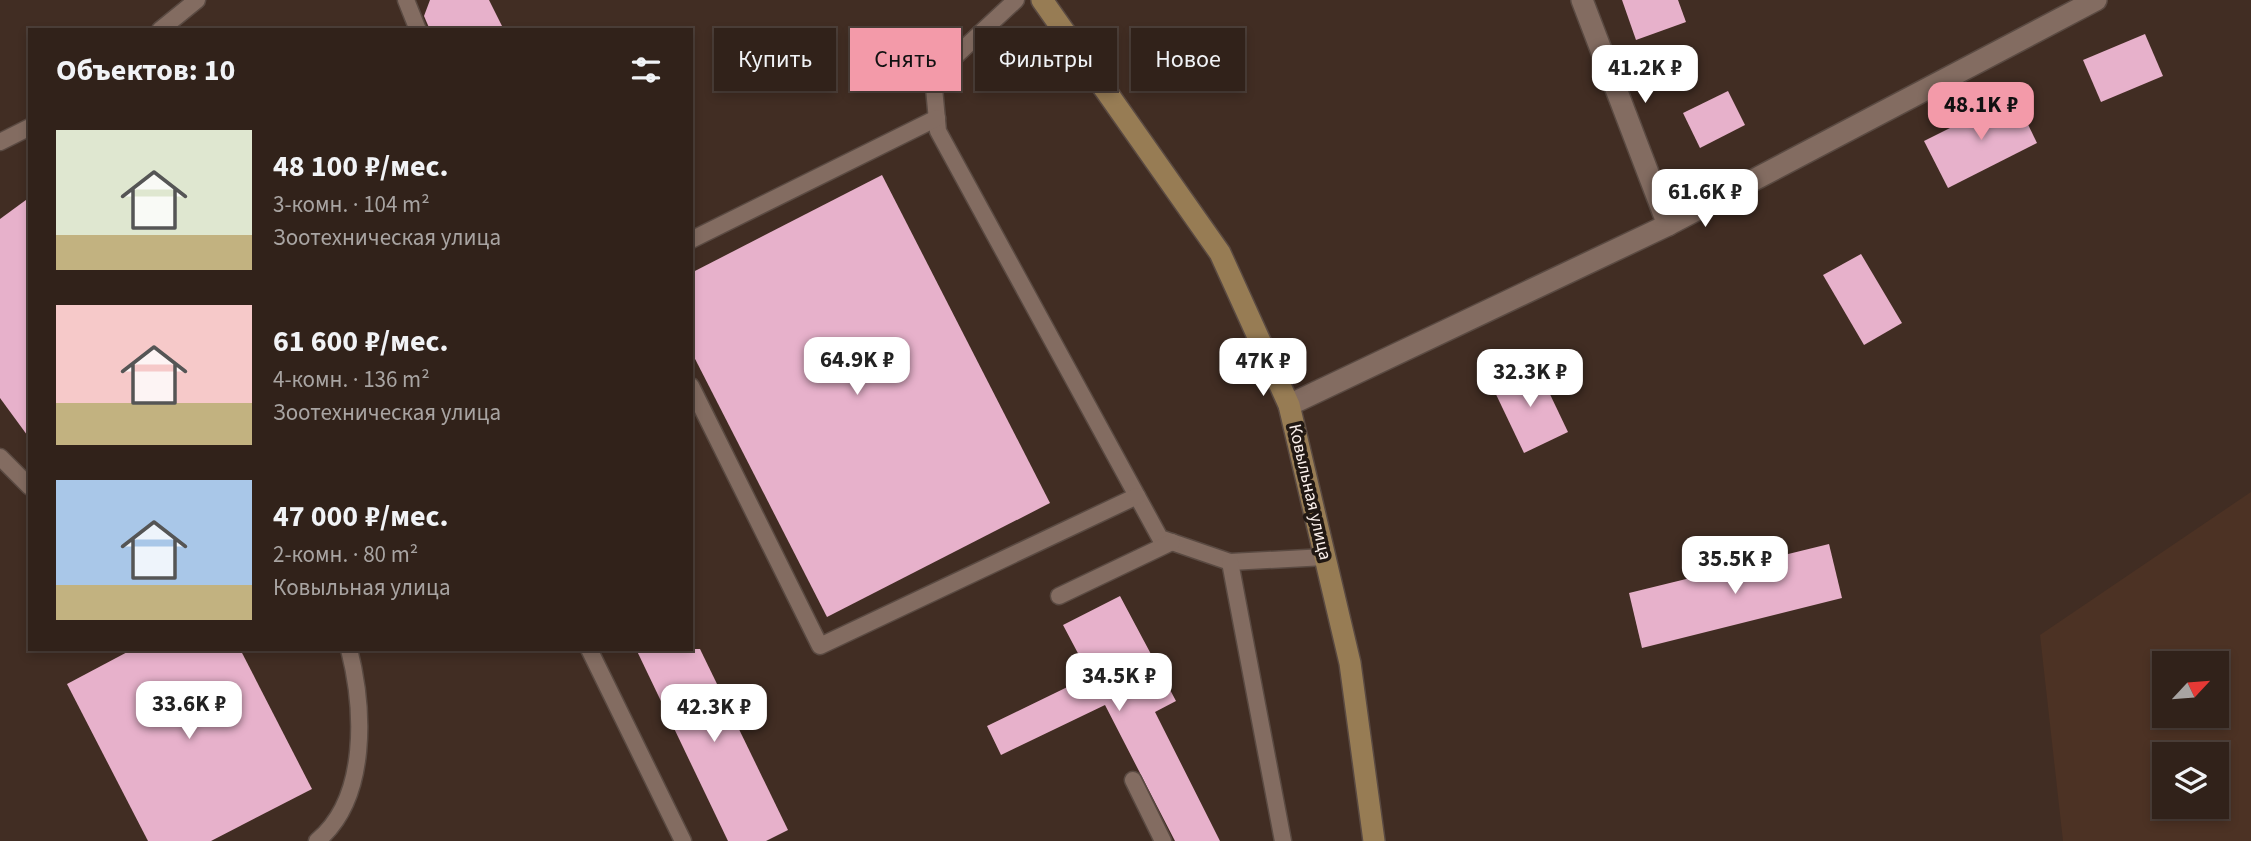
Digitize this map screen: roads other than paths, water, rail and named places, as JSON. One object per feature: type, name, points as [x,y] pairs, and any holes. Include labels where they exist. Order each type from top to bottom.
[{"type":"main road","name":"Ковыльная улица","points":[[1042,0],[1220,253],[1289,405],[1350,663],[1374,841]]},
{"type":"street","points":[[1583,0],[1668,225]]},
{"type":"street","points":[[1289,405],[1668,225],[2096,0]]},
{"type":"lane","points":[[162,28],[197,0]]},
{"type":"lane","points":[[406,0],[417,28]]},
{"type":"lane","points":[[1016,0],[933,77],[939,131],[1160,538],[1230,562],[1325,557]]},
{"type":"lane","points":[[693,239],[937,118]]},
{"type":"lane","points":[[0,142],[28,128]]},
{"type":"lane","points":[[693,390],[820,646],[1137,496]]},
{"type":"lane","points":[[0,457],[28,486]]},
{"type":"lane","points":[[1059,596],[1172,542]]},
{"type":"lane","points":[[1230,562],[1283,841]]},
{"type":"lane","points":[[317,841],[332,829],[352,785],[358,742],[356,675],[350,651]]},
{"type":"lane","points":[[590,651],[683,841]]},
{"type":"lane","points":[[1133,780],[1163,841]]}]
